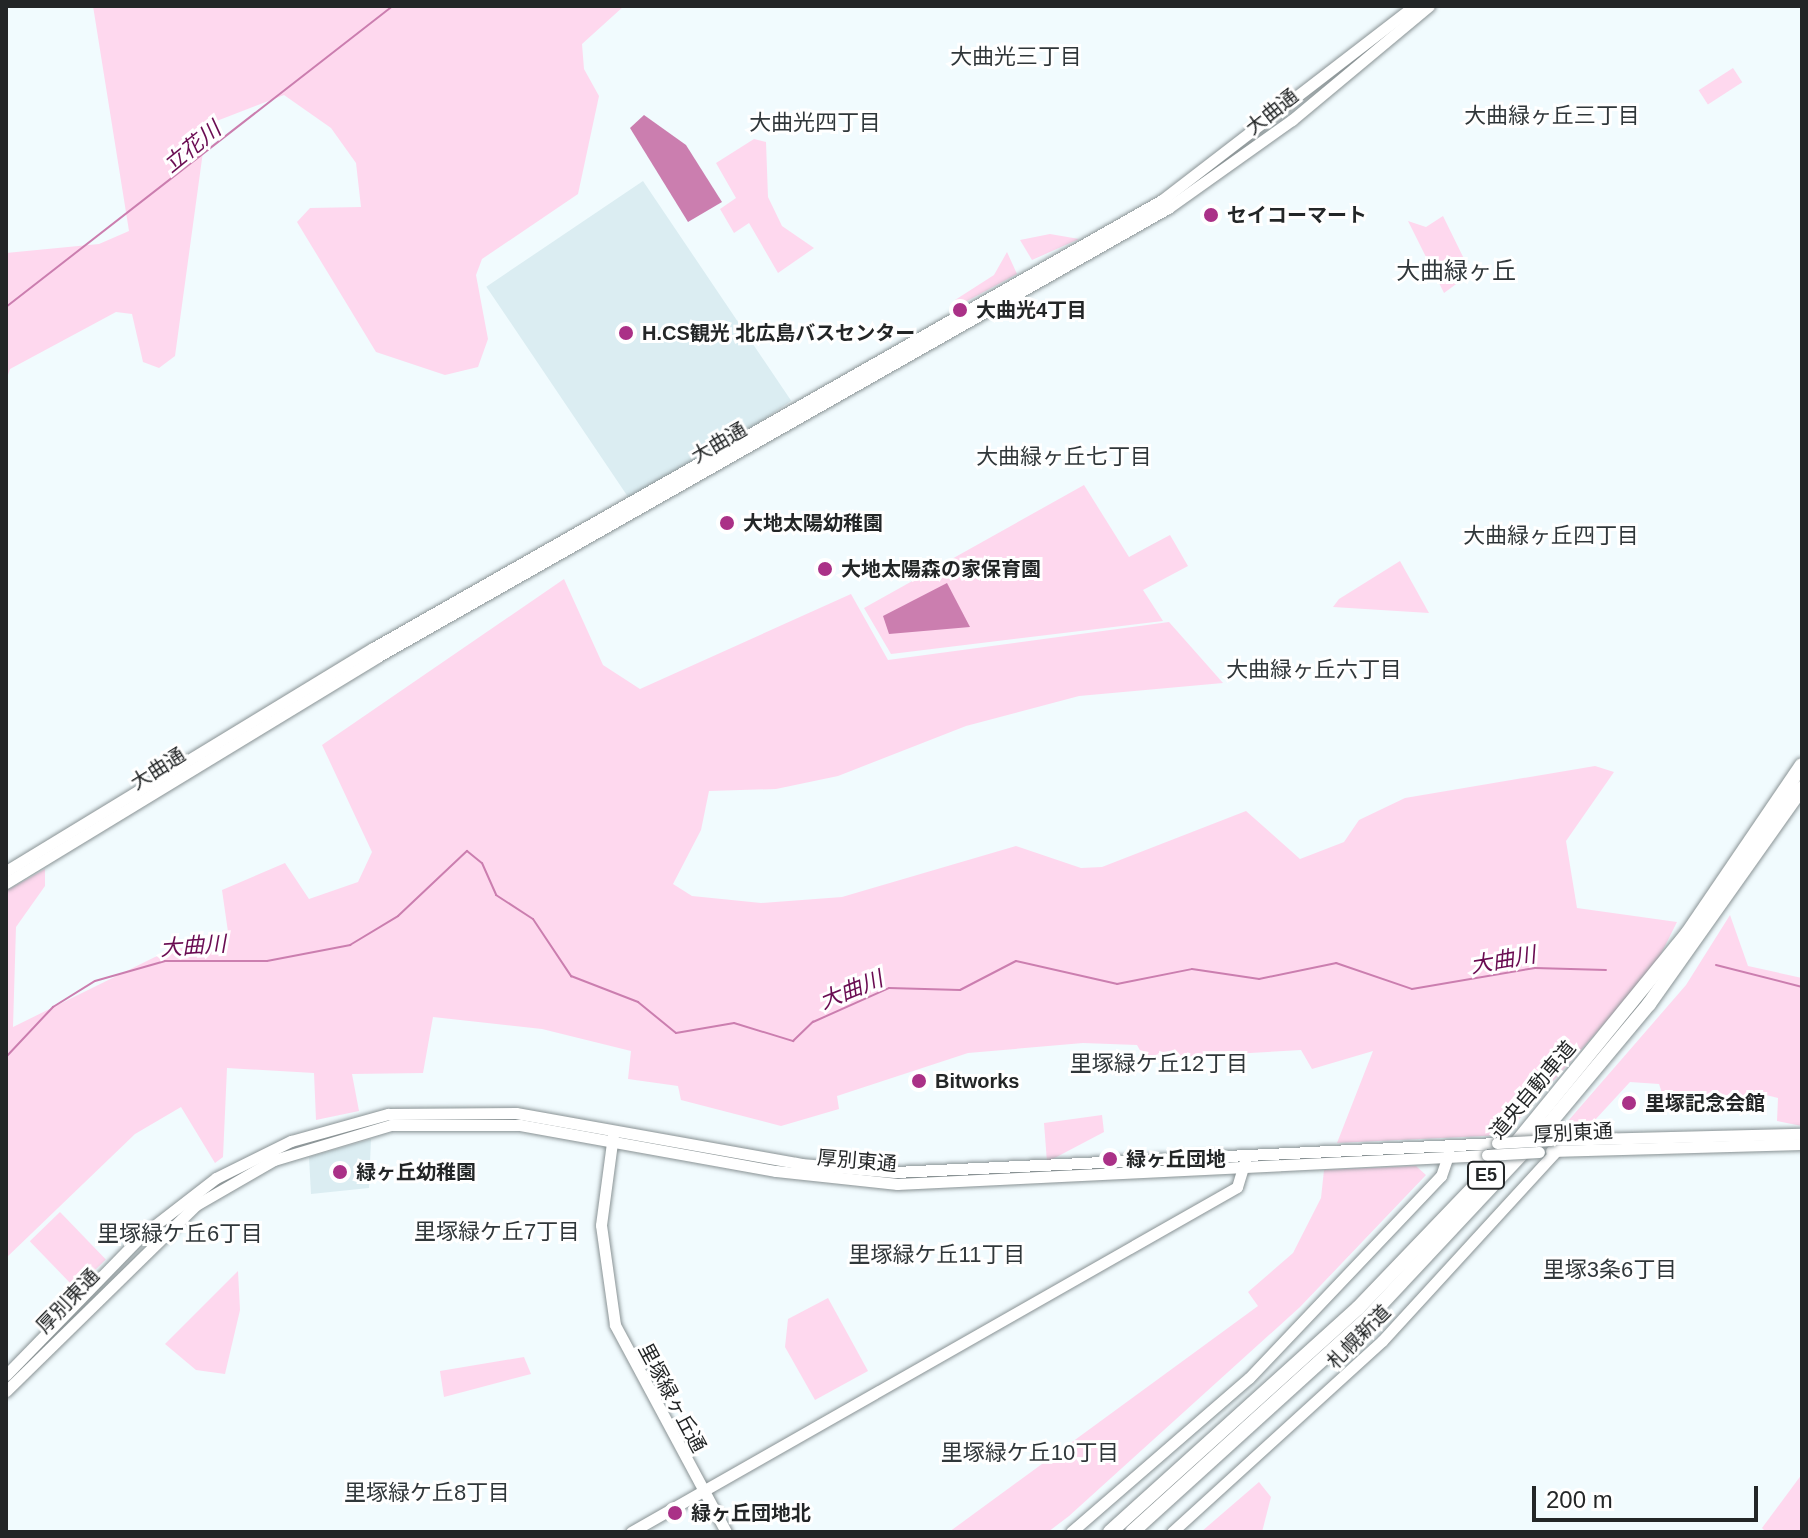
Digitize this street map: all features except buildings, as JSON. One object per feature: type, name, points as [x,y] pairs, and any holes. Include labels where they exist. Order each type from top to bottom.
[{"type":"highway","name":"道央自動車道","points":[[1110,1532],[1347,1319],[1518,1141],[1687,934],[1801,766]]},
{"type":"highway","name":"道央自動車道","points":[[1132,1532],[1357,1328],[1544,1130],[1649,1004],[1802,788]]},
{"type":"street","name":"大曲通","points":[[6,871],[424,618],[1162,200],[1414,6]]},
{"type":"street","name":"大曲通","points":[[6,883],[403,642],[1156,216],[1292,120],[1429,6]]},
{"type":"street","name":"厚別東通","points":[[6,1375],[141,1236],[216,1178],[291,1141],[390,1119],[481,1110],[613,1136],[801,1164],[895,1172],[1245,1162],[1450,1151],[1497,1143],[1553,1146],[1802,1144]]},
{"type":"street","name":"厚別東通","points":[[6,1391],[196,1205],[274,1160],[390,1119]]},
{"type":"street","name":"厚別東通","points":[[1450,1151],[1487,1155],[1539,1152],[1553,1146],[1802,1134]]},
{"type":"street","name":"里塚緑ヶ丘通","points":[[613,1136],[601,1225],[607,1296],[630,1363],[726,1532]]},
{"type":"street","name":"札幌新道","points":[[1172,1532],[1382,1341],[1553,1146]]},
{"type":"street","points":[[1071,1532],[1249,1378],[1410,1211],[1450,1151]]},
{"type":"street","points":[[631,1532],[1237,1187],[1245,1162]]},
{"type":"shaded area","points":[[93,6],[624,6],[582,44],[584,69],[599,96],[578,194],[482,259],[476,275],[488,339],[478,367],[445,375],[376,352],[297,222],[310,208],[361,207],[356,163],[331,128],[284,95],[214,122],[205,137],[175,356],[159,368],[143,362],[132,314],[116,312],[10,369],[6,381],[6,253],[99,244],[129,231]]},
{"type":"shaded area","points":[[1733,68],[1742,82],[1708,105],[1699,90]]},
{"type":"shaded area","points":[[644,115],[686,145],[722,202],[688,222],[630,128]]},
{"type":"shaded area","points":[[754,139],[766,142],[768,197],[782,226],[814,248],[778,273],[749,223],[734,233],[720,209],[736,198],[716,163]]},
{"type":"shaded area","points":[[643,181],[791,401],[634,506],[486,287]]},
{"type":"shaded area","points":[[1443,216],[1471,273],[1444,293],[1408,221],[1426,227]]},
{"type":"shaded area","points":[[1050,234],[1079,239],[1032,260],[1020,240]]},
{"type":"shaded area","points":[[1007,252],[1017,274],[958,306],[955,300],[994,275]]},
{"type":"shaded area","points":[[1084,485],[1129,557],[1170,535],[1188,566],[1143,590],[1163,621],[891,654],[864,608]]},
{"type":"shaded area","points":[[1400,561],[1429,613],[1333,607],[1339,599]]},
{"type":"shaded area","points":[[564,579],[603,665],[640,689],[851,594],[888,660],[1169,622],[1223,683],[1079,696],[966,726],[838,776],[776,789],[709,791],[701,830],[673,884],[692,896],[761,903],[842,897],[1016,846],[1081,868],[1102,867],[1246,811],[1300,859],[1344,842],[1359,820],[1405,798],[1595,766],[1614,772],[1566,841],[1577,908],[1677,922],[1654,968],[1505,1135],[1337,1143],[1373,1051],[1312,1069],[1301,1050],[1145,1059],[1137,1045],[1083,1043],[968,1053],[837,1096],[839,1109],[781,1126],[681,1100],[678,1086],[628,1079],[631,1051],[542,1029],[433,1017],[423,1073],[352,1074],[359,1111],[316,1120],[314,1073],[227,1068],[223,1157],[215,1163],[181,1107],[135,1134],[6,1258],[6,891],[45,869],[45,886],[16,927],[13,1027],[155,957],[228,932],[222,890],[285,863],[309,899],[358,882],[372,852],[322,745]]},
{"type":"shaded area","points":[[947,583],[970,627],[889,634],[883,616]]},
{"type":"shaded area","points":[[1730,915],[1748,966],[1802,978],[1802,1126],[1777,1121],[1778,1098],[1762,1094],[1667,1108],[1659,1084],[1630,1082],[1582,1134],[1562,1128],[1686,985]]},
{"type":"shaded area","points":[[1102,1115],[1104,1132],[1047,1162],[1044,1123]]},
{"type":"shaded area","name":"緑ヶ丘幼稚園","points":[[371,1139],[369,1188],[311,1194],[309,1157]]},
{"type":"shaded area","points":[[1416,1166],[1426,1175],[1300,1307],[1069,1516],[1048,1532],[949,1532],[1258,1306],[1248,1292],[1293,1253],[1321,1198],[1324,1170]]},
{"type":"shaded area","points":[[60,1212],[106,1259],[76,1289],[30,1241]]},
{"type":"shaded area","points":[[238,1271],[240,1310],[225,1374],[196,1370],[165,1344]]},
{"type":"shaded area","points":[[828,1298],[868,1371],[815,1400],[785,1347],[788,1319]]},
{"type":"shaded area","points":[[524,1357],[531,1374],[444,1397],[440,1371]]},
{"type":"shaded area","points":[[1802,1474],[1802,1532],[1766,1532],[1762,1528]]},
{"type":"shaded area","points":[[1259,1482],[1271,1497],[1262,1532],[1201,1532]]},
{"type":"waterway","name":"立花川","points":[[6,307],[393,6]]},
{"type":"waterway","name":"大曲川","points":[[6,1057],[53,1007],[95,981],[165,961],[267,961],[350,945],[398,916],[467,851],[482,863],[496,895],[533,919],[571,976],[638,1002],[676,1033],[734,1023],[793,1041],[813,1022],[889,988],[960,990],[1016,961],[1117,984],[1192,969],[1259,979],[1336,963],[1412,989],[1535,968],[1606,970]]},
{"type":"waterway","name":"大曲川","points":[[1716,965],[1802,987]]},
{"type":"place","name":"セイコーマート","points":[[1211,215]]},
{"type":"place","name":"大曲光4丁目","points":[[960,310]]},
{"type":"place","name":"H.CS観光 北広島バスセンター","points":[[626,333]]},
{"type":"place","name":"大地太陽幼稚園","points":[[727,523]]},
{"type":"place","name":"大地太陽森の家保育園","points":[[825,569]]},
{"type":"place","name":"Bitworks","points":[[919,1081]]},
{"type":"place","name":"里塚記念会館","points":[[1629,1103]]},
{"type":"place","name":"緑ヶ丘団地","points":[[1110,1159]]},
{"type":"place","name":"緑ヶ丘幼稚園","points":[[340,1172]]},
{"type":"place","name":"緑ヶ丘団地北","points":[[675,1513]]},
{"type":"district","name":"大曲光三丁目","points":[[1016,57]]},
{"type":"district","name":"大曲緑ヶ丘三丁目","points":[[1552,116]]},
{"type":"district","name":"大曲光四丁目","points":[[815,123]]},
{"type":"district","name":"大曲緑ヶ丘","points":[[1456,271]]},
{"type":"district","name":"大曲緑ヶ丘七丁目","points":[[1064,457]]},
{"type":"district","name":"大曲緑ヶ丘四丁目","points":[[1551,536]]},
{"type":"district","name":"大曲緑ヶ丘六丁目","points":[[1314,670]]},
{"type":"district","name":"里塚緑ケ丘12丁目","points":[[1159,1064]]},
{"type":"district","name":"里塚緑ケ丘7丁目","points":[[497,1232]]},
{"type":"district","name":"里塚緑ケ丘6丁目","points":[[180,1234]]},
{"type":"district","name":"里塚緑ケ丘11丁目","points":[[937,1255]]},
{"type":"district","name":"里塚3条6丁目","points":[[1610,1270]]},
{"type":"district","name":"里塚緑ケ丘10丁目","points":[[1030,1453]]},
{"type":"district","name":"里塚緑ケ丘8丁目","points":[[427,1493]]}]
